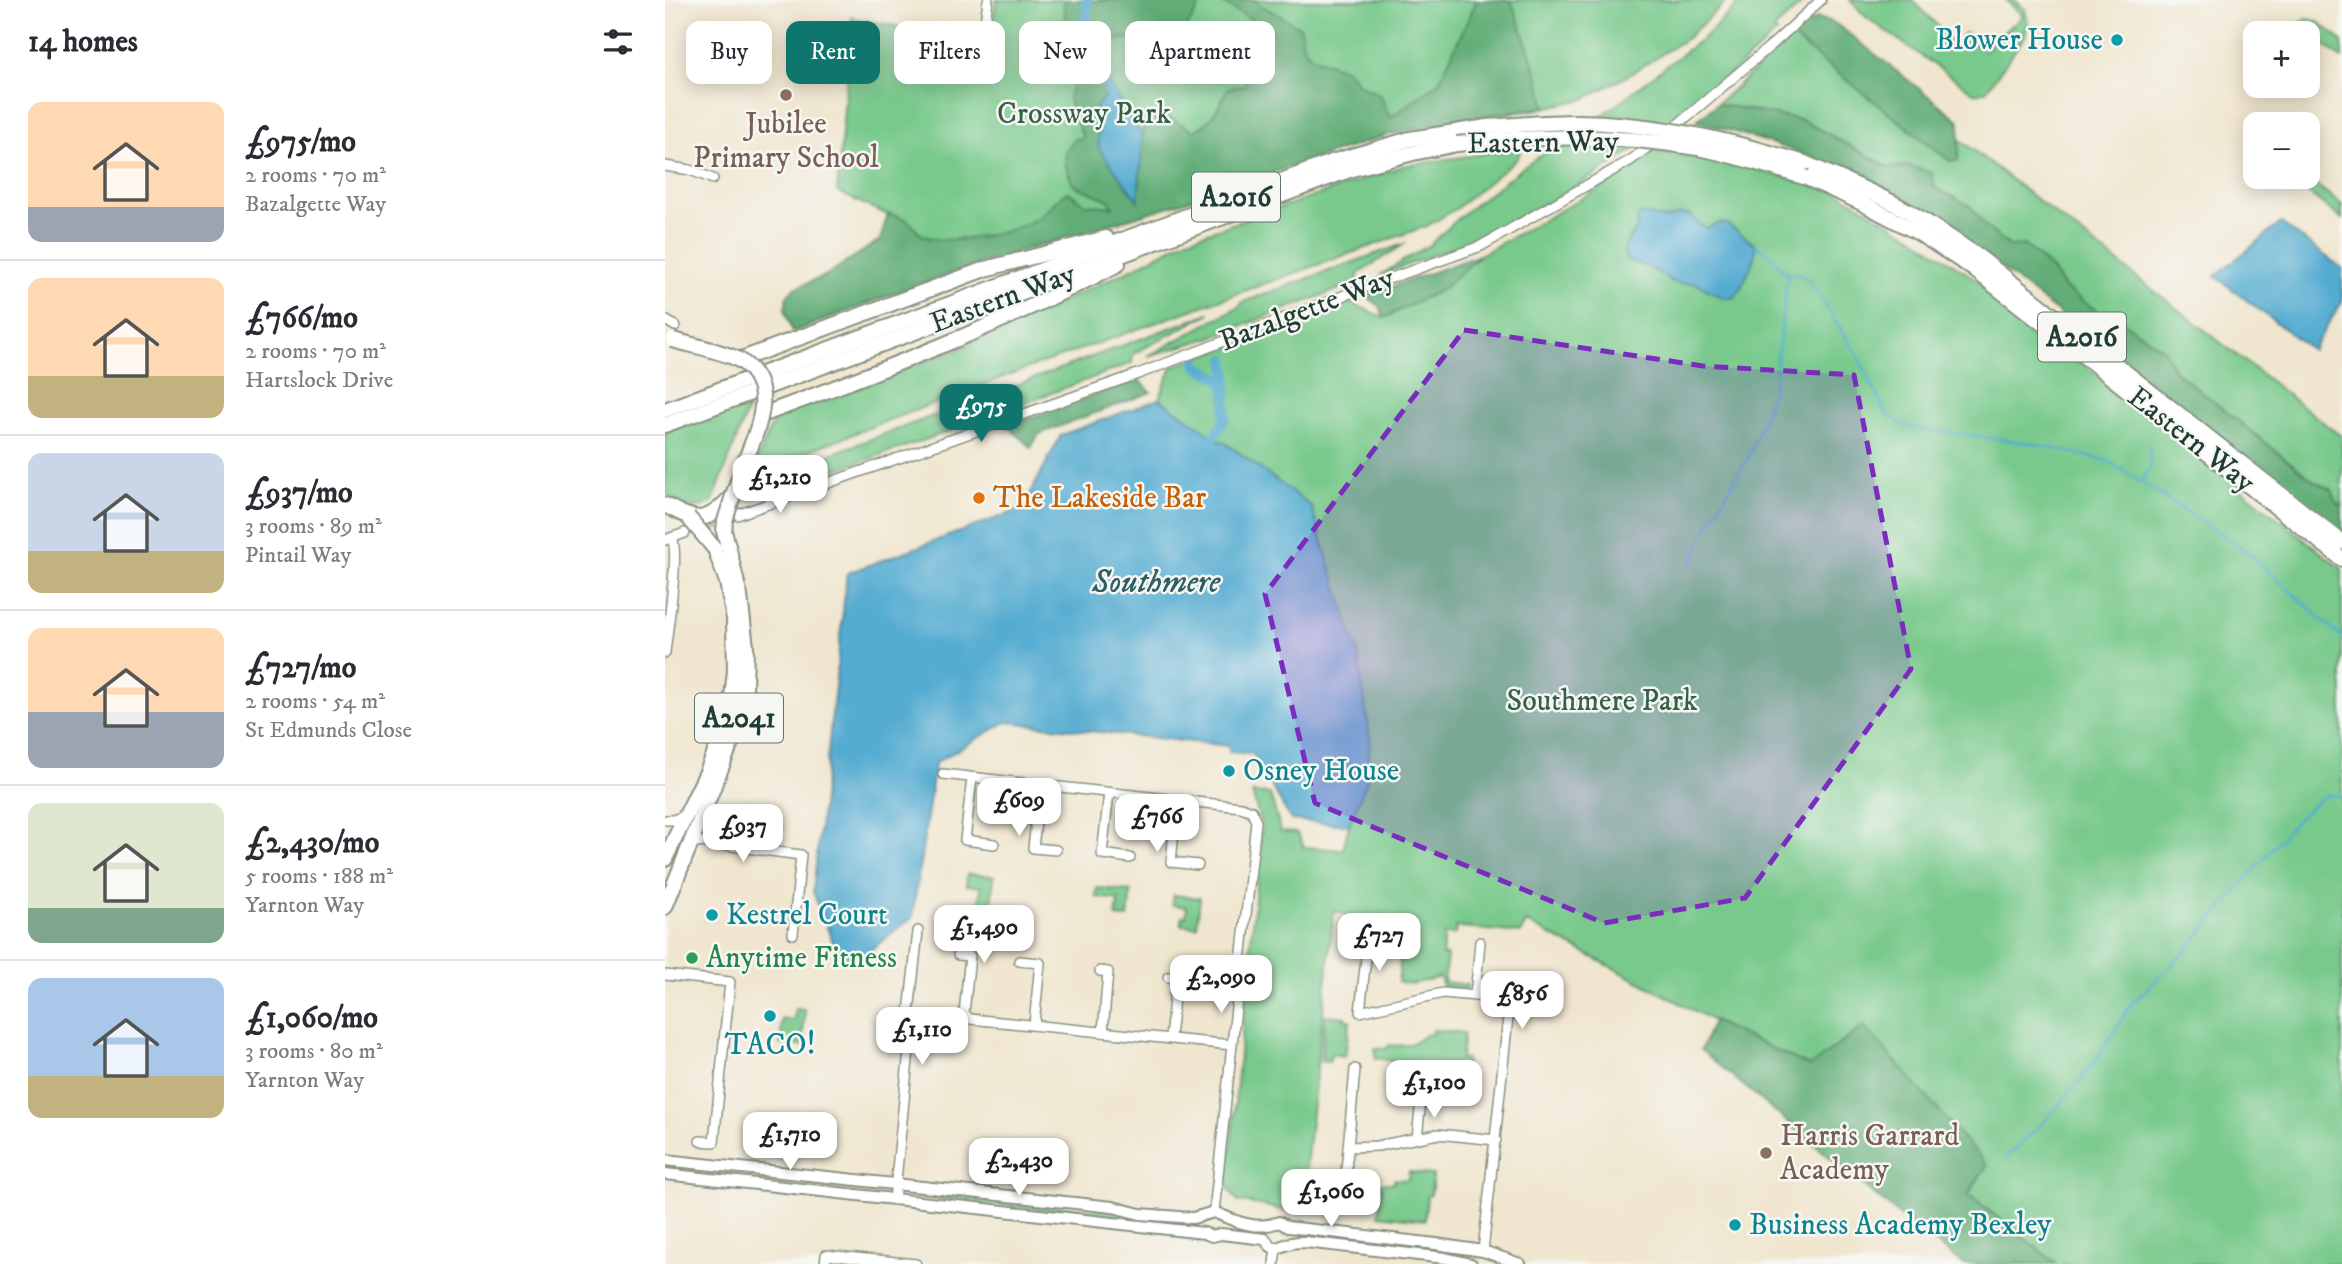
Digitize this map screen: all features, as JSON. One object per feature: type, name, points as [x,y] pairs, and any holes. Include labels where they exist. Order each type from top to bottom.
[{"type":"main road","name":"Eastern Way","points":[[665,425],[1371,150],[1411,139],[1487,127],[1540,123],[1620,125],[1704,136],[1752,147],[1804,163],[1896,204],[1979,257],[2342,542]]},
{"type":"main road","name":"Eastern Way","points":[[665,410],[1172,229],[1352,169],[1457,144],[1528,138],[1579,136],[1665,143],[1757,162],[1807,178],[1917,232],[1972,268],[2342,559]]},
{"type":"main road","points":[[739,360],[985,269],[1172,229]]},
{"type":"main road","points":[[762,415],[902,362],[1025,309],[1172,229]]},
{"type":"main road","points":[[665,505],[688,517],[703,518],[718,512],[733,495],[762,415],[762,396],[759,382],[753,372],[739,360],[670,334]]},
{"type":"main road","name":"A2041","points":[[666,854],[687,814],[701,802],[736,731],[745,689],[746,647],[740,596],[724,531],[733,495]]},
{"type":"main road","name":"A2041","points":[[665,907],[691,841],[725,728],[735,671],[734,619],[727,582],[715,549],[688,517]]},
{"type":"street","points":[[985,21],[988,0]]},
{"type":"street","name":"Bazalgette Way","points":[[737,514],[1138,374],[1481,246],[1631,160],[1685,119],[1821,0]]},
{"type":"street","points":[[665,166],[690,170],[713,179]]},
{"type":"street","points":[[665,320],[670,334]]},
{"type":"street","points":[[668,539],[685,533]]},
{"type":"street","points":[[665,653],[675,542],[668,539]]},
{"type":"street","points":[[943,774],[1241,807],[1252,811],[1256,822],[1214,1215],[1201,1226],[1205,1233]]},
{"type":"street","points":[[972,778],[965,840],[994,844]]},
{"type":"street","points":[[1040,785],[1033,848],[1056,850]]},
{"type":"street","points":[[1109,793],[1102,854],[1130,858]]},
{"type":"street","points":[[1177,800],[1171,862],[1198,865]]},
{"type":"street","points":[[665,820],[673,820],[687,814]]},
{"type":"street","points":[[691,841],[801,855],[793,934]]},
{"type":"street","points":[[894,1200],[918,930]]},
{"type":"street","points":[[1369,931],[1360,1012],[1443,993],[1510,999],[1480,1264]]},
{"type":"street","points":[[1475,996],[1481,942]]},
{"type":"street","points":[[958,955],[970,956],[964,1013],[970,1019],[1232,1045]]},
{"type":"street","points":[[1019,961],[1040,963],[1034,1025]]},
{"type":"street","points":[[1100,971],[1108,972],[1103,1032]]},
{"type":"street","points":[[665,975],[730,982],[713,1142],[700,1141]]},
{"type":"street","points":[[1168,977],[1176,978],[1170,1039]]},
{"type":"street","points":[[1343,1205],[1355,1069]]},
{"type":"street","points":[[1417,1138],[1421,1100]]},
{"type":"street","points":[[1348,1147],[1377,1146],[1438,1134],[1496,1140]]},
{"type":"street","points":[[665,1160],[1113,1207],[1140,1214],[1193,1218],[1214,1215],[1250,1225],[1269,1226],[1279,1222],[1288,1227],[1483,1251],[1520,1264]]},
{"type":"street","points":[[665,1174],[1205,1233],[1212,1236],[1221,1234],[1265,1239]]},
{"type":"street","points":[[1214,1215],[1225,1227],[1221,1234]]},
{"type":"street","points":[[1269,1226],[1265,1239],[1276,1248],[1288,1243],[1305,1242],[1445,1258],[1471,1264]]},
{"type":"street","points":[[1288,1227],[1288,1243]]},
{"type":"street","points":[[1274,1264],[1276,1248]]},
{"type":"street","points":[[825,1264],[826,1255],[915,1264]]},
{"type":"highlighted area","points":[[1464,330],[1703,366],[1854,375],[1911,669],[1745,898],[1604,923],[1315,803],[1265,594]]},
{"type":"green space","name":"Crossway Park","points":[[996,0],[1728,0],[1687,38],[1629,75],[1584,99],[1530,111],[1458,119],[1387,135],[1183,202],[973,266],[793,332],[785,310],[787,296],[793,289],[825,276],[880,240],[888,215],[837,192],[846,84],[880,84],[880,23],[894,26],[894,84],[1005,84],[1005,21],[993,21]]},
{"type":"green space","points":[[1064,0],[1203,0],[1191,21],[1125,21],[1125,39],[1111,41],[1111,21],[1065,21]]},
{"type":"green space","points":[[1218,0],[1252,0],[1301,28],[1302,43],[1310,56],[1349,71],[1357,83],[1381,96],[1390,118],[1439,82],[1477,0],[1511,0],[1546,107],[1458,119],[1387,135],[1183,202],[973,266],[793,332],[785,310],[787,296],[793,289],[825,276],[880,240],[888,214],[906,220],[924,236],[949,240],[980,237],[1025,224],[1041,216],[1068,192],[1085,204],[1113,207],[1109,200],[1073,185],[1066,167],[1065,152],[1075,139],[1083,138],[1068,98],[1073,84],[1110,84],[1112,88],[1096,107],[1138,200],[1144,117],[1173,119],[1193,131],[1205,124],[1215,113],[1228,88],[1245,84],[1275,84],[1275,21],[1253,21]]},
{"type":"green space","points":[[1742,0],[1806,0],[1774,29],[1777,32],[1720,83],[1661,130],[1598,173],[1566,193],[1495,229],[1380,275],[1431,244],[1463,214],[1522,168],[1608,111],[1708,34]]},
{"type":"green space","points":[[1850,0],[1912,0],[1954,44],[1965,33],[1984,51],[2023,16],[2006,0],[2013,0],[2025,9],[2028,22],[2025,36],[1986,91],[1976,94],[1866,17]]},
{"type":"green space","name":"Crossway Park","points":[[852,17],[870,21],[852,21]]},
{"type":"green space","points":[[1817,18],[1839,26],[1960,121],[1958,160],[1950,161],[1792,37]]},
{"type":"green space","points":[[2320,23],[2342,41],[2342,59],[2320,42]]},
{"type":"green space","points":[[1792,37],[1950,161],[1958,160],[1959,139],[2342,437],[2342,506],[2337,503],[2331,490],[2315,482],[2175,371],[2164,350],[2123,322],[2107,318],[2064,288],[2050,267],[2011,247],[1986,227],[1970,206],[1934,188],[1909,166],[1890,168],[1802,120],[1717,104]]},
{"type":"green space","points":[[1717,104],[1802,120],[1890,168],[1909,166],[1932,173],[1935,188],[1970,206],[1986,227],[2011,247],[2024,245],[2050,267],[2064,288],[2107,318],[2123,322],[2164,350],[2175,371],[2315,482],[2332,490],[2337,503],[2342,506],[2342,535],[1950,228],[1899,197],[1850,173],[1774,144],[1696,121]]},
{"type":"green space","points":[[1521,148],[1518,158],[1457,208],[1427,226],[1017,372],[752,472],[776,415],[956,350],[1134,268],[1188,239],[1403,166]]},
{"type":"green space","name":"Southmere Park","points":[[1654,151],[1722,160],[1837,192],[1918,240],[1977,280],[2342,569],[2342,1264],[2057,1264],[1968,1194],[1987,1165],[1526,922],[1521,933],[1456,927],[1455,934],[1444,935],[1442,955],[1447,956],[1444,982],[1467,985],[1467,989],[1443,987],[1440,977],[1412,984],[1398,982],[1401,955],[1406,955],[1409,929],[1406,922],[1362,918],[1334,911],[1302,1203],[1298,1213],[1238,1202],[1227,1186],[1262,826],[1252,793],[1270,794],[1281,832],[1297,833],[1304,847],[1343,850],[1349,825],[1367,780],[1370,738],[1358,654],[1311,506],[1159,399],[1172,367],[1349,302],[1384,318],[1443,289],[1480,255],[1617,179]]},
{"type":"green space","points":[[2320,188],[2342,205],[2342,219],[2303,189]]},
{"type":"green space","points":[[1406,243],[1358,274],[1358,282],[1209,338],[1148,356],[1243,302]]},
{"type":"green space","points":[[1480,255],[1443,289],[1384,318],[1380,306],[1366,296]]},
{"type":"green space","points":[[1210,313],[1133,354],[1132,363],[925,440],[748,499],[750,484]]},
{"type":"green space","points":[[1138,379],[1151,392],[1039,434],[1031,448],[1008,426]]},
{"type":"green space","points":[[744,402],[747,411],[713,501],[694,507],[665,494],[665,432]]},
{"type":"green space","points":[[967,874],[994,876],[991,905],[979,904],[981,887],[966,885]]},
{"type":"green space","points":[[1097,888],[1131,891],[1128,918],[1116,917],[1118,900],[1096,897]]},
{"type":"green space","points":[[1173,895],[1200,898],[1197,927],[1181,925],[1182,916],[1186,917],[1187,907],[1172,905]]},
{"type":"green space","points":[[795,1009],[805,1010],[802,1046],[780,1044],[782,1019],[794,1020]]},
{"type":"green space","points":[[1325,1015],[1350,1020],[1345,1056],[1331,1054],[1329,1062],[1321,1061]]},
{"type":"green space","points":[[1713,1021],[1810,1066],[1864,1026],[1987,1165],[1968,1195],[2057,1264],[1963,1264],[1893,1210],[1701,1050]]},
{"type":"green space","points":[[1433,1030],[1464,1033],[1461,1059],[1466,1059],[1463,1086],[1459,1086],[1460,1073],[1392,1066],[1392,1061],[1376,1058],[1375,1048],[1388,1049],[1388,1045],[1409,1044],[1427,1034],[1433,1034]]},
{"type":"green space","points":[[1409,1172],[1433,1175],[1431,1195],[1427,1196],[1425,1220],[1379,1215],[1382,1188],[1380,1183],[1394,1183],[1394,1179],[1408,1180]]},
{"type":"green space","points":[[907,1191],[1197,1220],[1197,1227],[907,1195]]},
{"type":"water","points":[[1112,88],[1143,138],[1138,201],[1099,149],[1096,107]]},
{"type":"water","points":[[1641,213],[1666,219],[1681,214],[1690,215],[1708,228],[1719,223],[1727,224],[1756,245],[1751,265],[1735,297],[1724,298],[1695,283],[1673,282],[1648,267],[1627,260],[1625,247],[1637,228],[1637,219]]},
{"type":"water","points":[[2281,223],[2342,268],[2342,302],[2312,350],[2215,276]]},
{"type":"water","name":"Southmere","points":[[1159,399],[1205,430],[1213,439],[1224,442],[1311,506],[1358,654],[1370,738],[1367,780],[1349,825],[1291,820],[1253,754],[1229,752],[1229,746],[1006,722],[935,763],[912,918],[856,961],[843,961],[838,955],[813,892],[847,573],[1022,509],[1061,435]]},
{"type":"waterway","points":[[1087,0],[1087,41],[1113,102]]},
{"type":"waterway","points":[[1752,245],[1769,254],[1788,274],[1798,273],[1809,280],[1857,354],[1887,415],[1908,427],[2035,444],[2108,461],[2244,549],[2342,638]]},
{"type":"waterway","points":[[1691,565],[1699,543],[1748,458],[1763,420],[1774,384],[1788,274]]},
{"type":"waterway","points":[[1195,359],[1197,366],[1221,379],[1226,389]]},
{"type":"waterway","points":[[1213,439],[1225,418],[1225,359]]},
{"type":"waterway","points":[[2142,480],[2150,468],[2150,444]]},
{"type":"waterway","points":[[2006,1158],[2050,1116],[2092,1066],[2131,1004],[2181,956],[2294,823],[2323,796],[2342,795]]},
{"type":"tunnel","points":[[693,530],[729,517]]},
{"type":"place","name":"Blower House","points":[[2117,40]]},
{"type":"place","name":"Jubilee Primary School","points":[[786,95]]},
{"type":"place","name":"The Lakeside Bar","points":[[979,498]]},
{"type":"place","name":"Osney House","points":[[1229,771]]},
{"type":"place","name":"Kestrel Court","points":[[712,915]]},
{"type":"place","name":"Anytime Fitness","points":[[692,958]]},
{"type":"place","name":"TACO!","points":[[770,1016]]},
{"type":"place","name":"Harris Garrard Academy","points":[[1766,1153]]},
{"type":"place","name":"Business Academy Bexley","points":[[1735,1225]]}]
